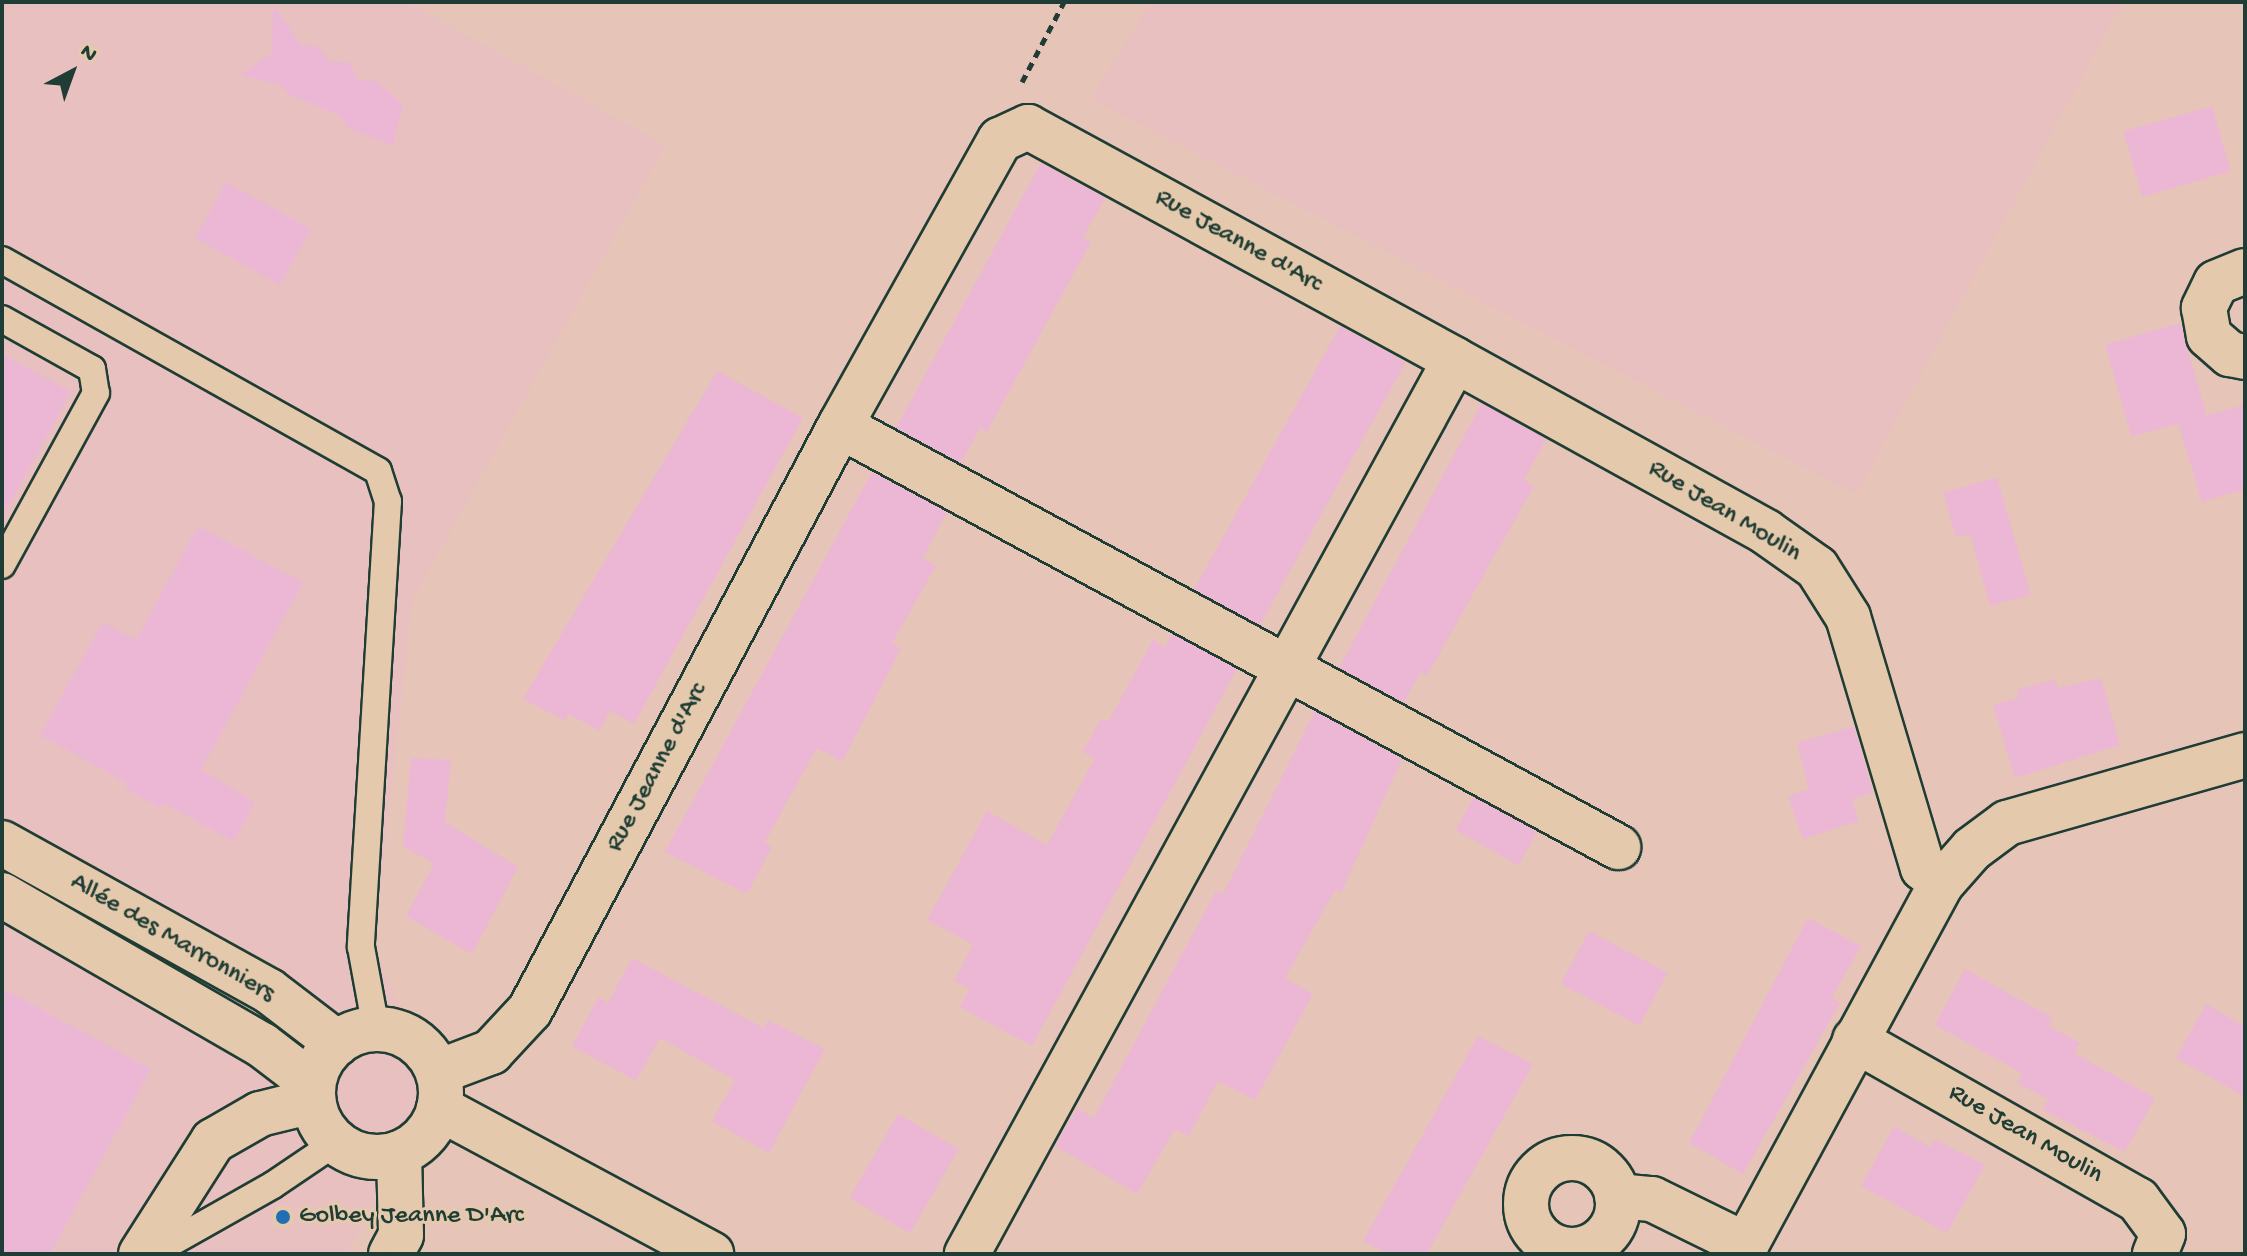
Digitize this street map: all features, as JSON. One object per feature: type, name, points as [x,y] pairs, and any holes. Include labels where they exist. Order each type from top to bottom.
[{"type":"street","name":"Rue Jeanne d'Arc","points":[[439,1090],[491,1052],[530,1010],[840,426],[1000,140],[1028,127],[1455,360]]},
{"type":"street","points":[[2245,271],[2216,283],[2204,308],[2209,336],[2230,354],[2245,357]]},
{"type":"street","points":[[967,1254],[1455,360]]},
{"type":"street","name":"Rue Jean Moulin","points":[[1455,360],[1766,532],[1817,568],[1848,617],[1923,868],[1942,883]]},
{"type":"street","points":[[840,426],[1618,847]]},
{"type":"street","points":[[1617,1196],[1652,1199],[1744,1250],[1942,883],[1972,849],[2007,823],[2245,755]]},
{"type":"street","name":"Allée des Marronniers","points":[[2,843],[356,1036]]},
{"type":"street","name":"Allée des Marronniers","points":[[2,895],[262,1045],[313,1093]]},
{"type":"street","points":[[439,1090],[426,1136],[399,1153],[364,1157],[335,1143],[315,1114],[313,1093],[316,1070],[356,1036],[410,1037],[439,1090],[711,1254]]},
{"type":"street","name":"Rue Jean Moulin","points":[[1855,1040],[2138,1200],[2163,1234],[2155,1254]]},
{"type":"street","points":[[141,1254],[213,1141],[260,1114],[313,1093]]},
{"type":"street","points":[[391,1254],[401,1235],[399,1153]]},
{"type":"lane","points":[[2,260],[378,471],[388,501],[356,1036]]},
{"type":"lane","points":[[2,319],[92,369],[96,393],[2,565]]},
{"type":"lane","points":[[151,1254],[273,1185],[335,1143]]},
{"type":"path","points":[[1028,127],[1016,92],[1064,2]]},
{"type":"shaded area","points":[[2,2],[416,2],[414,6],[666,145],[413,599],[374,944],[434,1089],[348,1254],[2,1254]]},
{"type":"shaded area","points":[[1150,2],[2123,2],[1856,495],[1090,99]]},
{"type":"building","points":[[273,5],[301,45],[318,47],[329,61],[350,63],[358,80],[376,81],[403,105],[393,145],[348,128],[338,115],[288,94],[280,84],[240,75],[272,53]]},
{"type":"building","points":[[2212,106],[2231,171],[2142,197],[2124,131]]},
{"type":"building","points":[[1041,163],[1105,198],[1083,237],[1091,242],[987,432],[980,428],[961,463],[896,428]]},
{"type":"building","points":[[226,182],[311,229],[280,285],[195,238]]},
{"type":"building","points":[[2180,323],[2206,415],[2131,437],[2105,344]]},
{"type":"building","points":[[1340,326],[1406,362],[1260,626],[1194,589]]},
{"type":"building","points":[[2,354],[71,392],[2,518]]},
{"type":"building","points":[[717,371],[803,418],[634,724],[610,711],[599,731],[569,714],[565,721],[523,699]]},
{"type":"building","points":[[1482,403],[1546,439],[1524,480],[1534,486],[1427,676],[1421,672],[1404,703],[1339,668]]},
{"type":"building","points":[[2245,405],[2245,489],[2202,502],[2178,423]]},
{"type":"building","points":[[872,472],[947,512],[923,558],[936,566],[892,643],[901,649],[842,762],[817,748],[765,842],[772,847],[747,894],[665,852]]},
{"type":"building","points":[[1997,477],[2031,595],[1990,606],[1970,534],[1956,537],[1943,493]]},
{"type":"building","points":[[198,526],[303,583],[201,770],[255,802],[234,842],[164,803],[161,808],[125,789],[128,784],[40,735],[103,622],[136,640]]},
{"type":"building","points":[[1172,634],[1237,669],[1032,1046],[960,1007],[970,989],[954,981],[973,944],[927,920],[987,811],[1047,845],[1095,758],[1083,752],[1101,718],[1108,722],[1153,640],[1165,647]]},
{"type":"building","points":[[2101,678],[2120,745],[2015,778],[1993,705],[2019,697],[2017,690],[2055,679],[2058,688]]},
{"type":"building","points":[[1315,711],[1402,759],[1341,893],[1335,890],[1285,978],[1313,994],[1255,1100],[1218,1081],[1189,1136],[1175,1129],[1137,1194],[1055,1146],[1077,1108],[1094,1118],[1216,891],[1223,894]]},
{"type":"building","points":[[1854,726],[1873,793],[1852,799],[1859,821],[1803,839],[1788,796],[1809,789],[1797,743]]},
{"type":"building","points":[[411,758],[451,760],[445,822],[518,867],[472,954],[406,916],[434,864],[403,846]]},
{"type":"building","points":[[1474,797],[1537,832],[1519,865],[1456,830]]},
{"type":"building","points":[[1808,918],[1861,946],[1832,998],[1840,1003],[1743,1174],[1689,1143]]},
{"type":"building","points":[[1589,931],[1668,973],[1639,1026],[1561,984]]},
{"type":"building","points":[[632,958],[764,1028],[768,1020],[825,1049],[769,1153],[712,1121],[735,1080],[660,1038],[636,1081],[572,1046],[599,997],[608,1003]]},
{"type":"building","points":[[1965,969],[2053,1018],[2048,1025],[2080,1043],[2074,1053],[2155,1098],[2125,1152],[2043,1110],[2048,1099],[2017,1083],[2022,1073],[1935,1025]]},
{"type":"building","points":[[2,988],[151,1069],[50,1254],[2,1254]]},
{"type":"building","points":[[2206,1004],[2245,1026],[2245,1097],[2176,1058]]},
{"type":"building","points":[[1478,1036],[1533,1064],[1427,1254],[1387,1254],[1363,1241]]},
{"type":"building","points":[[898,1114],[959,1149],[910,1233],[850,1198]]},
{"type":"building","points":[[1894,1126],[1930,1147],[1935,1139],[1985,1165],[1947,1233],[1861,1186]]},
{"type":"place","name":"Golbey Jeanne D'Arc","points":[[283,1217]]}]
